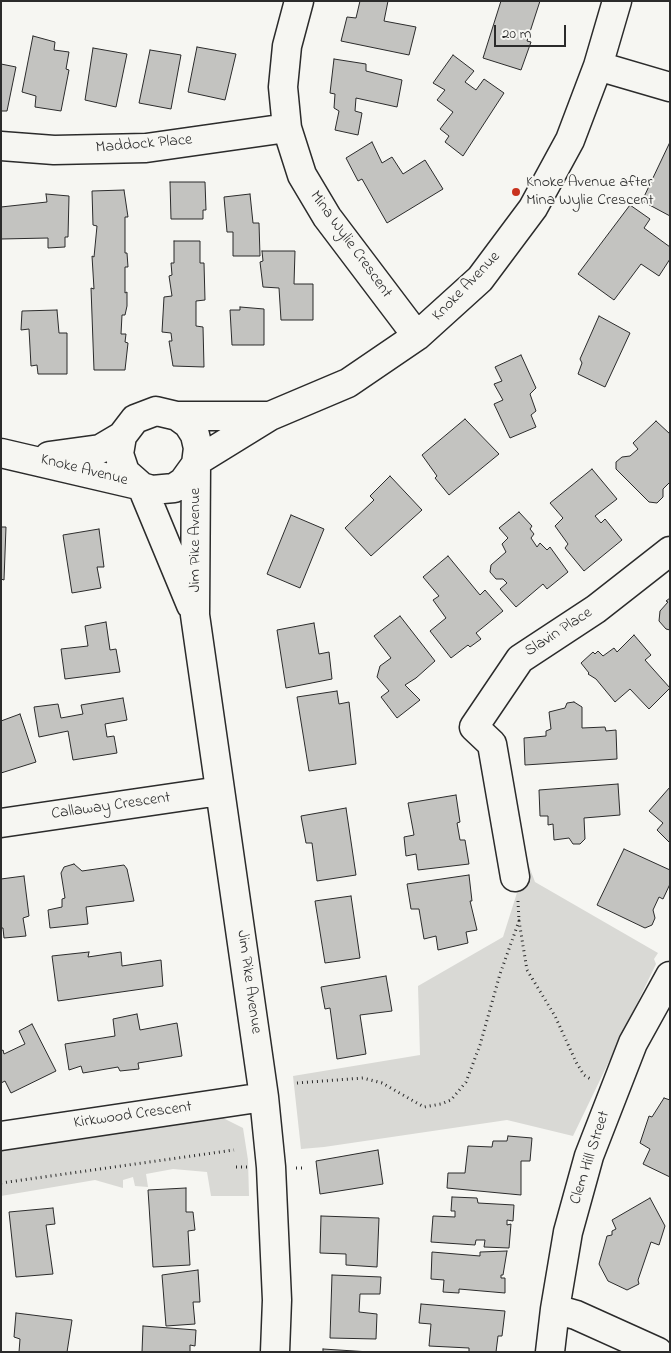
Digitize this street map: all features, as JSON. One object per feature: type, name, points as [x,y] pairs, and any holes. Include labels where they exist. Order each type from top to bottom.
[{"type":"street","name":"Mina Wylie Crescent","points":[[300,1],[287,46],[283,87],[287,128],[302,175],[327,217],[417,336]]},
{"type":"street","name":"Knoke Avenue","points":[[196,463],[270,416],[348,383],[417,336],[480,279],[533,208],[570,140],[598,66],[617,1]]},
{"type":"street","points":[[598,66],[670,87]]},
{"type":"street","name":"Maddock Place","points":[[1,146],[54,150],[146,148],[287,128]]},
{"type":"street","points":[[167,412],[188,424],[195,435],[198,448],[196,463],[183,482],[174,488],[152,490],[140,486],[125,472],[121,463],[119,454],[122,436],[127,426],[145,413],[167,412]]},
{"type":"street","name":"Knoke Avenue","points":[[177,416],[270,416]]},
{"type":"street","name":"Knoke Avenue","points":[[30,458],[100,449],[122,436]]},
{"type":"street","name":"Knoke Avenue","points":[[1,453],[30,458],[140,486]]},
{"type":"street","name":"Jim Pike Avenue","points":[[196,463],[195,615],[264,1097],[272,1186],[277,1300],[276,1352]]},
{"type":"street","name":"Jim Pike Avenue","points":[[140,486],[195,615]]},
{"type":"street","name":"Slavin Place","points":[[515,877],[492,744],[474,727],[520,659],[596,609],[670,551]]},
{"type":"street","name":"Callaway Crescent","points":[[1,823],[220,791]]},
{"type":"street","name":"Clem Hill Street","points":[[550,1352],[568,1232],[586,1165],[633,1043],[661,1011],[670,976]]},
{"type":"street","name":"Kirkwood Crescent","points":[[1,1136],[264,1097]]},
{"type":"street","points":[[555,1309],[576,1315],[658,1352]]},
{"type":"path","points":[[297,1083],[363,1078],[382,1083],[424,1107],[451,1100],[466,1082],[480,1045],[500,974],[519,921],[527,970],[538,991],[555,1016],[576,1062],[584,1075],[615,1090]]},
{"type":"path","points":[[1,1184],[234,1150]]},
{"type":"shaded area","points":[[527,861],[535,882],[658,953],[654,959],[656,964],[573,1136],[507,1120],[301,1149],[293,1076],[420,1055],[418,986],[503,937]]},
{"type":"shaded area","points":[[219,1116],[243,1128],[248,1160],[249,1196],[211,1196],[207,1172],[173,1169],[146,1174],[148,1187],[135,1186],[133,1177],[123,1180],[123,1188],[95,1180],[1,1196],[1,1148]]},
{"type":"building","points":[[360,1],[388,1],[384,21],[416,27],[409,55],[341,41],[347,17],[356,18]]},
{"type":"building","points":[[501,1],[540,1],[527,41],[531,42],[521,70],[483,58]]},
{"type":"building","points":[[33,36],[55,42],[54,50],[69,52],[66,69],[69,70],[61,111],[35,107],[36,96],[22,92]]},
{"type":"building","points":[[197,47],[236,54],[225,100],[188,92]]},
{"type":"building","points":[[93,48],[127,54],[116,107],[85,100]]},
{"type":"building","points":[[150,50],[181,55],[171,109],[139,103]]},
{"type":"building","points":[[453,55],[474,71],[465,82],[476,90],[484,79],[504,93],[463,156],[445,142],[449,136],[440,129],[453,112],[437,100],[445,90],[433,83]]},
{"type":"building","points":[[334,59],[366,64],[366,71],[402,80],[397,107],[356,98],[355,111],[362,113],[358,135],[335,130],[339,111],[334,108],[335,94],[330,93]]},
{"type":"building","points":[[1,64],[16,67],[7,111],[1,111]]},
{"type":"building","points":[[372,142],[382,163],[392,157],[403,174],[425,160],[443,189],[387,223],[362,179],[358,181],[346,158]]},
{"type":"building","points":[[670,142],[670,216],[642,201]]},
{"type":"building","points":[[170,182],[205,182],[206,210],[203,210],[203,219],[171,219]]},
{"type":"building","points":[[124,190],[128,217],[125,217],[125,253],[127,253],[128,267],[125,267],[127,306],[125,315],[122,315],[121,334],[126,334],[125,342],[128,343],[125,370],[94,370],[91,288],[94,289],[92,256],[94,257],[97,226],[93,225],[92,191]]},
{"type":"building","points":[[46,194],[69,196],[68,237],[65,237],[65,247],[48,248],[48,238],[1,239],[1,207],[47,202]]},
{"type":"building","points":[[250,194],[253,223],[259,223],[260,256],[233,256],[233,232],[227,232],[224,197]]},
{"type":"building","points":[[630,205],[650,219],[644,228],[670,247],[670,259],[659,276],[641,264],[614,300],[578,274]]},
{"type":"building","points":[[174,241],[200,241],[200,263],[204,263],[205,300],[196,301],[196,326],[203,327],[204,367],[173,366],[169,341],[172,341],[171,333],[162,332],[164,297],[172,296],[169,276],[172,275],[171,263],[174,263]]},
{"type":"building","points":[[262,251],[295,251],[294,284],[313,284],[313,320],[281,320],[279,288],[263,287],[260,262],[263,261]]},
{"type":"building","points":[[240,307],[264,309],[264,345],[232,345],[230,310],[240,310]]},
{"type":"building","points":[[57,310],[59,333],[67,333],[67,374],[38,374],[37,365],[31,366],[29,329],[21,330],[22,311]]},
{"type":"building","points":[[599,316],[630,333],[605,387],[578,374],[582,363],[580,359]]},
{"type":"building","points":[[521,355],[536,388],[530,394],[536,411],[531,415],[536,427],[510,438],[494,404],[503,400],[494,384],[502,381],[495,367]]},
{"type":"building","points":[[465,419],[499,454],[449,495],[435,478],[437,476],[422,455]]},
{"type":"building","points":[[656,421],[670,434],[670,482],[663,489],[663,497],[657,503],[649,502],[616,469],[616,462],[622,457],[630,456],[638,449],[633,443]]},
{"type":"building","points":[[592,469],[617,499],[595,516],[601,523],[605,519],[622,540],[584,571],[565,548],[568,544],[555,526],[563,518],[550,503]]},
{"type":"building","points":[[390,476],[422,510],[371,556],[345,528],[374,500],[370,496]]},
{"type":"building","points":[[519,512],[532,526],[530,529],[534,534],[531,538],[537,547],[540,543],[547,550],[550,547],[568,572],[547,589],[543,584],[516,607],[500,589],[507,583],[503,579],[496,579],[490,572],[491,565],[506,552],[502,544],[508,538],[499,528]]},
{"type":"building","points":[[291,515],[324,529],[300,588],[267,574]]},
{"type":"building","points":[[1,527],[6,527],[4,580],[1,579]]},
{"type":"building","points":[[99,529],[104,567],[97,567],[101,588],[72,593],[63,535]]},
{"type":"building","points":[[448,556],[480,595],[485,590],[503,611],[476,633],[481,639],[470,647],[468,645],[451,658],[430,631],[446,618],[433,600],[439,596],[423,577]]},
{"type":"building","points":[[670,598],[670,630],[666,629],[659,621],[660,611]]},
{"type":"building","points":[[400,616],[435,661],[405,685],[420,700],[397,718],[381,697],[389,691],[377,677],[380,666],[391,658],[374,636]]},
{"type":"building","points":[[106,622],[110,650],[116,649],[120,672],[65,679],[61,649],[88,646],[85,626]]},
{"type":"building","points":[[314,623],[319,654],[329,652],[332,679],[286,688],[277,630]]},
{"type":"building","points":[[634,635],[651,655],[645,660],[670,688],[649,709],[630,689],[615,702],[596,679],[588,674],[581,663],[593,652],[595,654],[598,651],[603,656],[614,648],[617,652]]},
{"type":"building","points":[[337,691],[339,704],[349,702],[356,764],[309,771],[297,697]]},
{"type":"building","points":[[123,698],[127,720],[105,724],[107,737],[114,736],[117,753],[73,760],[68,731],[39,737],[34,707],[58,704],[61,718],[83,714],[81,705]]},
{"type":"building","points":[[574,702],[582,707],[582,728],[605,727],[606,731],[616,730],[617,759],[525,765],[524,738],[546,736],[546,731],[551,729],[549,712],[565,708],[567,703]]},
{"type":"building","points":[[20,714],[36,762],[1,773],[1,721]]},
{"type":"building","points":[[618,784],[620,815],[584,818],[585,839],[580,844],[573,844],[569,838],[554,840],[553,824],[548,825],[548,816],[540,816],[539,790]]},
{"type":"building","points":[[670,787],[670,843],[657,830],[663,823],[649,811]]},
{"type":"building","points":[[456,795],[460,822],[457,823],[460,840],[465,840],[469,864],[418,870],[416,854],[406,856],[404,837],[414,835],[408,803]]},
{"type":"building","points":[[346,808],[356,875],[317,881],[312,843],[306,843],[301,816]]},
{"type":"building","points":[[624,849],[670,870],[670,884],[663,899],[659,897],[653,910],[655,918],[652,925],[645,928],[597,905]]},
{"type":"building","points":[[74,864],[82,871],[124,865],[127,869],[134,901],[86,907],[88,924],[50,928],[48,910],[62,907],[62,899],[65,898],[61,873],[64,867]]},
{"type":"building","points":[[469,875],[472,901],[470,901],[477,930],[466,932],[468,943],[438,950],[436,936],[424,939],[419,909],[411,909],[407,884]]},
{"type":"building","points":[[24,876],[29,916],[23,918],[26,936],[4,938],[3,928],[1,928],[1,879]]},
{"type":"building","points":[[351,896],[360,958],[325,963],[315,901]]},
{"type":"building","points":[[89,952],[88,957],[121,952],[122,966],[161,960],[163,986],[58,1001],[52,956]]},
{"type":"building","points":[[386,976],[392,1011],[360,1015],[366,1054],[337,1059],[330,1008],[325,1009],[321,987]]},
{"type":"building","points":[[137,1014],[140,1030],[177,1023],[182,1056],[138,1063],[139,1069],[120,1071],[118,1067],[83,1073],[81,1066],[69,1070],[65,1044],[115,1036],[113,1019]]},
{"type":"building","points":[[32,1024],[56,1071],[11,1093],[5,1081],[1,1083],[1,1051],[3,1050],[4,1054],[25,1044],[19,1031]]},
{"type":"building","points":[[664,1098],[670,1100],[670,1177],[643,1164],[650,1149],[640,1143],[649,1116],[652,1117]]},
{"type":"building","points":[[508,1136],[532,1138],[530,1161],[521,1161],[521,1195],[447,1188],[448,1173],[465,1173],[468,1146],[492,1147],[493,1141],[507,1141]]},
{"type":"building","points":[[378,1150],[383,1184],[320,1194],[316,1161]]},
{"type":"building","points":[[186,1188],[186,1212],[193,1212],[195,1230],[188,1231],[190,1265],[153,1267],[148,1190]]},
{"type":"building","points":[[452,1197],[477,1198],[478,1203],[514,1205],[513,1221],[507,1220],[507,1225],[511,1224],[509,1248],[484,1247],[485,1240],[476,1240],[475,1245],[431,1242],[433,1216],[455,1217],[455,1211],[451,1211]]},
{"type":"building","points":[[650,1198],[665,1226],[659,1245],[651,1242],[638,1280],[639,1284],[627,1290],[608,1281],[599,1264],[607,1236],[612,1235],[612,1231],[616,1229],[612,1220]]},
{"type":"building","points":[[53,1208],[55,1224],[46,1225],[53,1274],[16,1277],[9,1212]]},
{"type":"building","points":[[321,1216],[379,1218],[377,1267],[346,1265],[346,1254],[320,1253]]},
{"type":"building","points":[[507,1251],[503,1275],[501,1275],[501,1278],[505,1278],[505,1293],[459,1289],[459,1293],[443,1292],[444,1280],[431,1279],[432,1252],[480,1256],[480,1252]]},
{"type":"building","points":[[198,1270],[200,1302],[193,1302],[195,1324],[166,1326],[162,1275]]},
{"type":"building","points":[[332,1275],[381,1277],[380,1294],[360,1294],[359,1312],[377,1314],[376,1339],[330,1338]]},
{"type":"building","points":[[421,1304],[505,1311],[502,1336],[498,1336],[496,1352],[469,1352],[469,1348],[429,1346],[431,1324],[419,1323]]},
{"type":"building","points":[[16,1313],[72,1320],[67,1352],[19,1352],[20,1339],[14,1337]]},
{"type":"building","points":[[143,1326],[196,1330],[195,1346],[190,1345],[190,1352],[142,1352]]},
{"type":"building","points":[[323,1349],[370,1352],[323,1352]]},
{"type":"place","name":"Knoke Avenue after Mina Wylie Crescent","points":[[516,192]]}]
